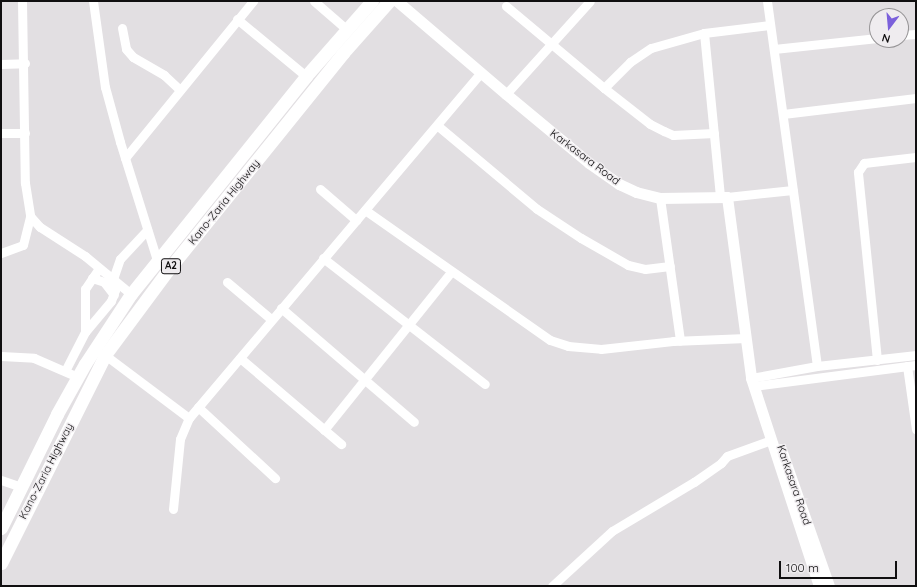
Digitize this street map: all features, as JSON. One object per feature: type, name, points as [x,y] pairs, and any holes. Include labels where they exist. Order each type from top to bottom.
[{"type":"highway","name":"Kano-Zaria Highway","points":[[1,528],[20,487],[78,377],[131,294],[345,28],[372,1]]},
{"type":"highway","name":"Kano-Zaria Highway","points":[[1,563],[105,355],[168,270],[343,53],[389,1]]},
{"type":"main road","name":"Karkasara Road","points":[[398,1],[481,73],[589,163],[619,184],[636,192],[660,198],[724,197],[749,358],[771,440],[819,586]]},
{"type":"main road","name":"Karkasara Road","points":[[756,381],[829,586]]},
{"type":"street","points":[[1,253],[23,245],[30,216],[25,183],[25,63],[22,1]]},
{"type":"street","points":[[93,1],[105,87],[125,158],[157,260],[168,270]]},
{"type":"street","points":[[125,158],[253,1]]},
{"type":"street","points":[[314,1],[345,28]]},
{"type":"street","points":[[506,94],[590,1]]},
{"type":"street","points":[[767,1],[817,366]]},
{"type":"street","points":[[506,6],[604,88],[650,124],[673,135],[714,133]]},
{"type":"street","points":[[237,19],[306,76]]},
{"type":"street","points":[[604,88],[630,62],[651,48],[704,32],[770,25]]},
{"type":"street","points":[[122,28],[126,49],[133,57],[164,75],[180,90]]},
{"type":"street","points":[[704,32],[714,133],[724,197],[793,190]]},
{"type":"street","points":[[774,49],[869,39]]},
{"type":"street","points":[[1,64],[25,63]]},
{"type":"street","points":[[173,509],[180,439],[189,418],[323,258],[438,126],[481,73]]},
{"type":"street","points":[[783,114],[916,98]]},
{"type":"street","points":[[438,126],[537,209],[581,238],[628,265],[645,269],[670,266]]},
{"type":"street","points":[[1,133],[25,133]]},
{"type":"street","points":[[877,360],[858,172],[864,163],[916,157]]},
{"type":"street","points":[[320,189],[356,220]]},
{"type":"street","points":[[660,198],[680,341]]},
{"type":"street","points":[[365,210],[451,272],[550,340],[568,346],[601,349],[680,341],[746,338]]},
{"type":"street","points":[[30,216],[40,227],[99,268],[131,294]]},
{"type":"street","points":[[65,371],[85,332],[108,308],[114,295],[113,279],[125,253],[147,230]]},
{"type":"street","points":[[323,258],[485,384]]},
{"type":"street","points":[[85,332],[84,295],[92,278],[99,268]]},
{"type":"street","points":[[324,430],[451,272]]},
{"type":"street","points":[[92,278],[104,282],[114,295]]},
{"type":"street","points":[[227,282],[271,319]]},
{"type":"street","points":[[281,308],[414,422]]},
{"type":"street","points":[[105,355],[189,418]]},
{"type":"street","points":[[756,381],[817,366],[916,355]]},
{"type":"street","points":[[1,356],[34,358],[78,377]]},
{"type":"street","points":[[240,358],[341,444]]},
{"type":"street","points":[[756,381],[911,365],[916,430]]},
{"type":"street","points":[[198,407],[275,478]]},
{"type":"street","points":[[552,586],[612,531],[694,482],[722,463],[727,456],[771,440]]},
{"type":"street","points":[[1,480],[20,487]]}]
